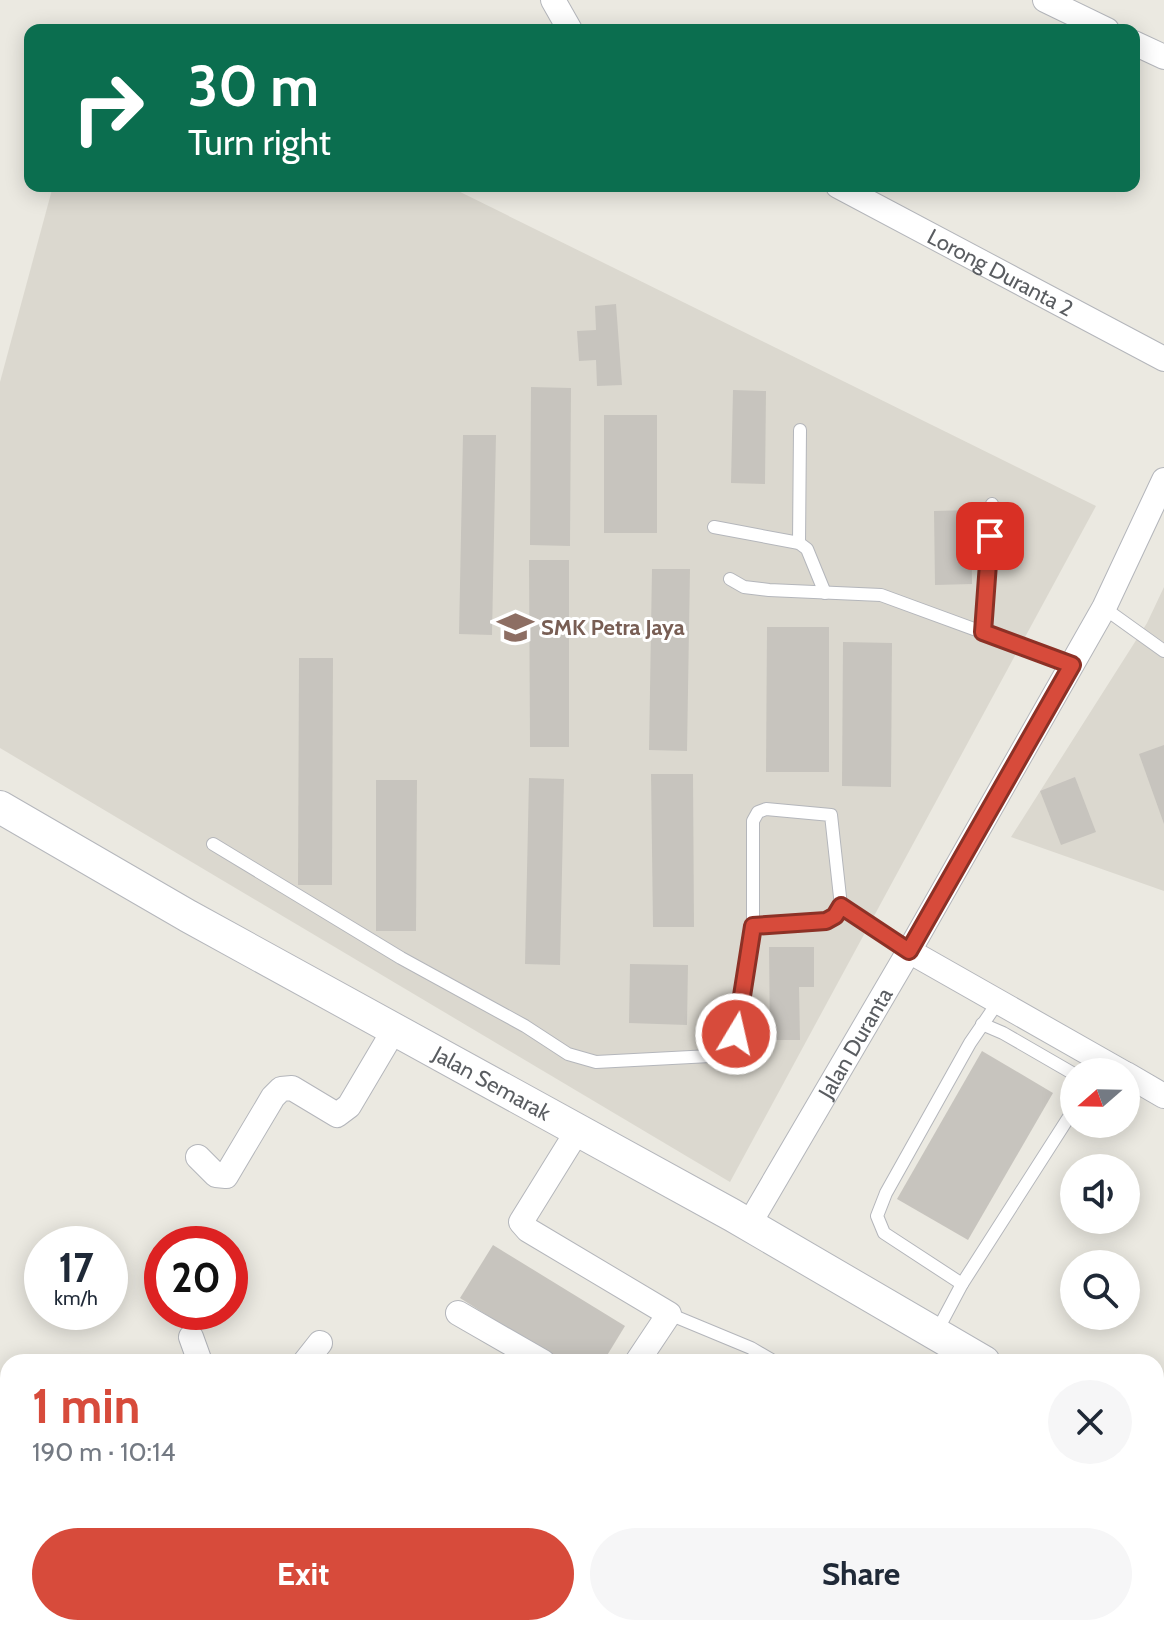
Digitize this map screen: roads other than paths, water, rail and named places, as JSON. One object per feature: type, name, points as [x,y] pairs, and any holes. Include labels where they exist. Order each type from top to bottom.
[{"type":"main road","name":"Jalan Semarak","points":[[0,807],[188,916],[578,1130],[970,1354]]},
{"type":"street","points":[[553,0],[567,24]]},
{"type":"street","points":[[1045,0],[1095,24]]},
{"type":"street","points":[[1140,46],[1164,57]]},
{"type":"street","name":"Lorong Duranta 2","points":[[849,192],[1164,359]]},
{"type":"street","name":"Jalan Duranta","points":[[748,1226],[1104,608],[1164,480]]},
{"type":"street","points":[[909,951],[1097,1058]]},
{"type":"street","points":[[198,1157],[216,1175],[226,1176],[273,1097],[281,1089],[292,1088],[337,1115],[349,1106],[394,1030]]},
{"type":"street","points":[[1140,1082],[1164,1096]]},
{"type":"street","points":[[578,1130],[521,1222],[528,1230],[669,1314],[642,1354]]},
{"type":"street","points":[[458,1313],[529,1354]]},
{"type":"street","points":[[191,1337],[197,1354]]},
{"type":"lane","points":[[799,543],[800,430]]},
{"type":"lane","points":[[983,632],[992,504]]},
{"type":"lane","points":[[714,527],[799,543],[807,549],[825,593]]},
{"type":"lane","points":[[730,579],[744,587],[881,595],[1072,665]]},
{"type":"lane","points":[[1104,608],[1164,651]]},
{"type":"lane","points":[[213,844],[401,958],[525,1026],[568,1054],[596,1062],[710,1056],[724,1049],[736,1034],[753,926],[753,821],[758,812],[766,809],[831,815],[841,906],[835,916],[826,921],[753,926]]},
{"type":"lane","points":[[841,906],[909,951]]},
{"type":"lane","points":[[962,1284],[884,1233],[877,1216],[886,1193],[982,1024],[998,1002]]},
{"type":"lane","points":[[982,1024],[1060,1066]]},
{"type":"lane","points":[[936,1334],[962,1284],[1060,1131]]},
{"type":"lane","points":[[669,1314],[761,1354]]},
{"type":"place","name":"SMK Petra Jaya","points":[[515,627]]}]
